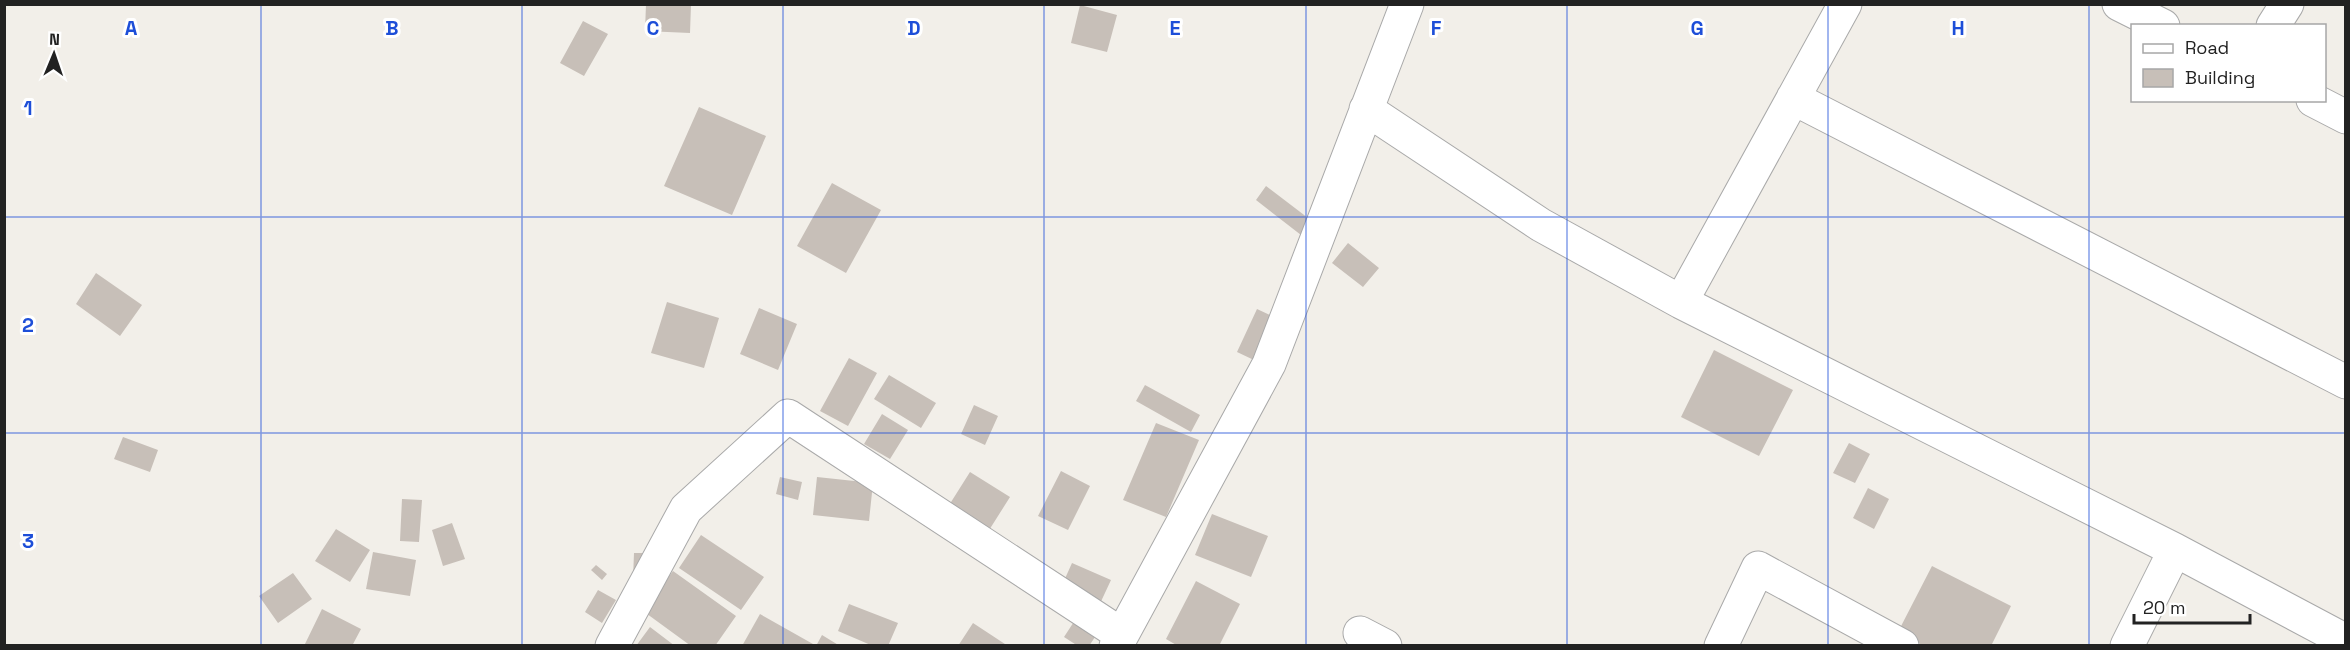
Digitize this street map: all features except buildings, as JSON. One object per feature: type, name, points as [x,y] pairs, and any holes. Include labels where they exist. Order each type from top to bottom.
[{"type":"street","points":[[612,645],[686,509],[788,416],[1119,640],[1269,364],[1407,4]]},
{"type":"street","points":[[1681,302],[1845,4]]},
{"type":"street","points":[[2119,4],[2159,24]]},
{"type":"street","points":[[2274,24],[2287,4]]},
{"type":"street","points":[[1793,98],[2346,382]]},
{"type":"street","points":[[2317,102],[2346,117]]},
{"type":"street","points":[[1366,109],[1541,225],[1681,302],[2175,550],[2346,641]]},
{"type":"street","points":[[2127,645],[2175,550]]},
{"type":"street","points":[[1721,645],[1758,568],[1902,645]]}]
